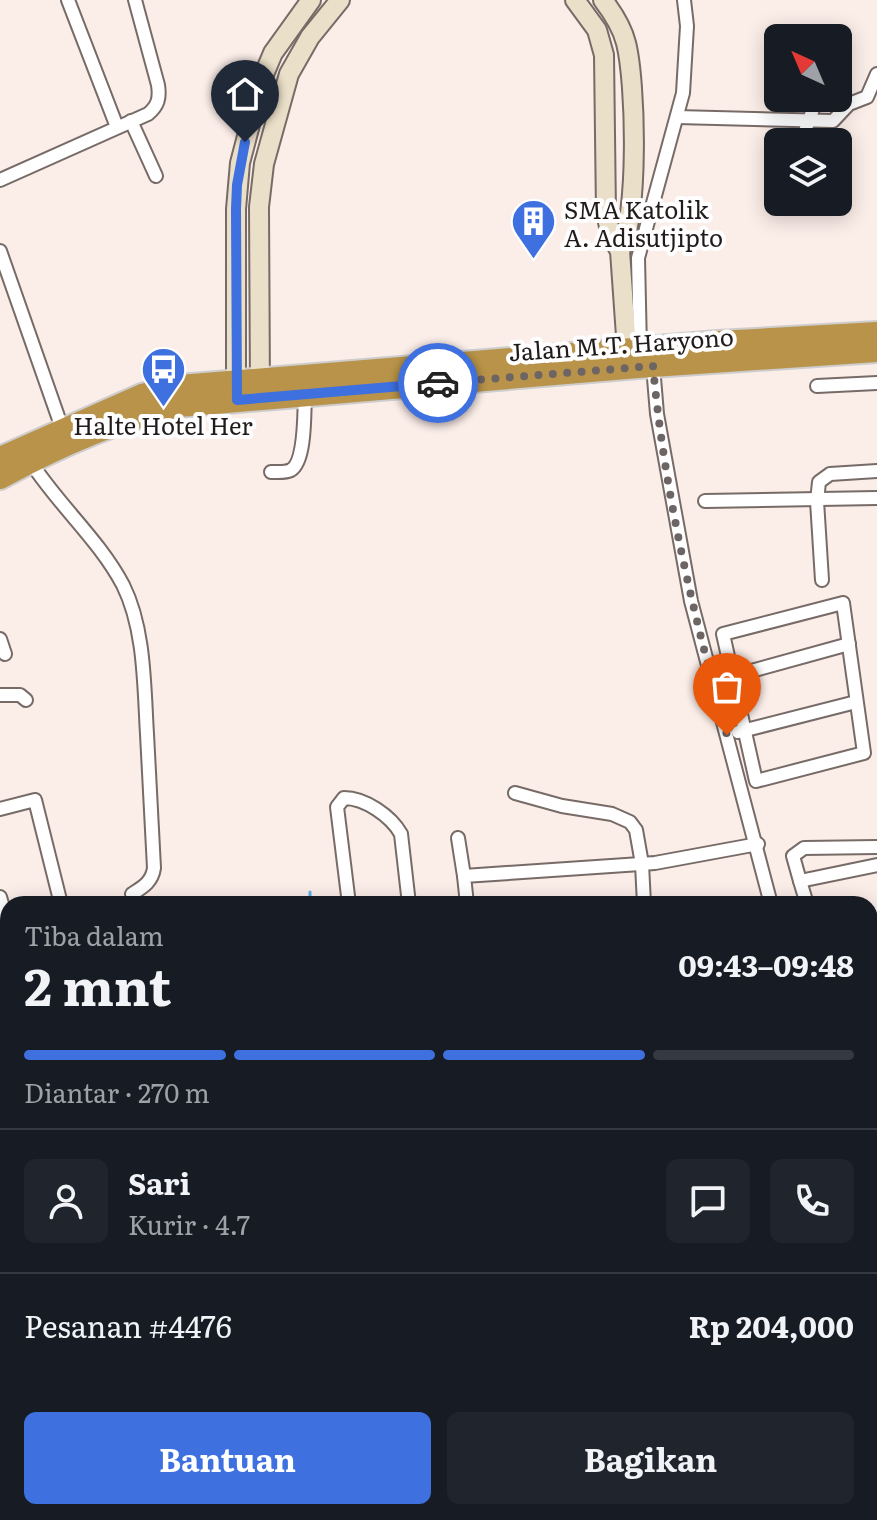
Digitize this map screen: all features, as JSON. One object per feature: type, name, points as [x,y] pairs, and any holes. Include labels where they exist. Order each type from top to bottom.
[{"type":"highway","name":"Jalan M.T. Haryono","points":[[0,458],[26,455],[163,409],[236,391],[877,333]]},
{"type":"highway","name":"Jalan M.T. Haryono","points":[[260,388],[305,394],[640,355],[877,351]]},
{"type":"highway","name":"Jalan M.T. Haryono","points":[[0,478],[62,428],[151,392],[180,386],[236,391]]},
{"type":"street","points":[[68,0],[117,127]]},
{"type":"street","points":[[0,180],[155,109],[160,94],[135,0]]},
{"type":"street","points":[[236,391],[236,209],[240,163],[262,79],[286,32],[311,0]]},
{"type":"street","points":[[260,388],[259,207],[269,143],[289,74],[310,37],[340,0]]},
{"type":"street","points":[[575,0],[597,30],[604,55],[606,213],[611,236],[620,251],[640,355],[657,414],[684,569],[769,896]]},
{"type":"street","points":[[603,0],[617,19],[626,41],[631,75],[630,223],[620,251]]},
{"type":"street","points":[[640,355],[638,258],[683,93],[687,26],[684,0]]},
{"type":"street","points":[[597,30],[617,19]]},
{"type":"street","points":[[677,117],[833,121],[849,104],[867,97],[877,74]]},
{"type":"street","points":[[807,128],[812,112]]},
{"type":"street","points":[[131,121],[156,176]]},
{"type":"street","points":[[236,209],[259,207]]},
{"type":"street","points":[[0,251],[62,428]]},
{"type":"street","points":[[237,317],[258,315]]},
{"type":"street","points":[[817,386],[877,383]]},
{"type":"street","points":[[271,472],[285,472],[297,465],[301,454],[305,394]]},
{"type":"street","points":[[26,455],[114,570],[129,600],[138,635],[144,685],[154,868],[153,877],[132,894]]},
{"type":"street","points":[[822,580],[817,501],[819,482],[824,476],[877,471]]},
{"type":"street","points":[[705,501],[877,498]]},
{"type":"street","points":[[843,603],[864,753],[756,781],[733,676],[723,634],[843,603]]},
{"type":"street","points":[[0,639],[5,654]]},
{"type":"street","points":[[733,676],[849,644]]},
{"type":"street","points":[[0,695],[20,695],[26,700]]},
{"type":"street","points":[[727,735],[856,702]]},
{"type":"street","points":[[515,793],[623,818],[636,830],[644,896]]},
{"type":"street","points":[[348,896],[337,817],[340,802],[350,798],[385,815],[401,834],[408,896]]},
{"type":"street","points":[[0,809],[35,800],[59,896]]},
{"type":"street","points":[[458,838],[466,896]]},
{"type":"street","points":[[464,876],[642,864],[758,844]]},
{"type":"street","points":[[805,896],[793,861],[799,849],[877,847]]},
{"type":"street","points":[[800,881],[877,865]]},
{"type":"way so far","points":[[438,383],[653,366],[657,414],[684,569],[727,735]]},
{"type":"place","name":"SMA Katolik A. Adisutjipto","points":[[533,261]]},
{"type":"place","name":"Halte Hotel Her","points":[[163,409]]},
{"type":"route","points":[[245,142],[236,209],[237,400],[438,383]]}]
